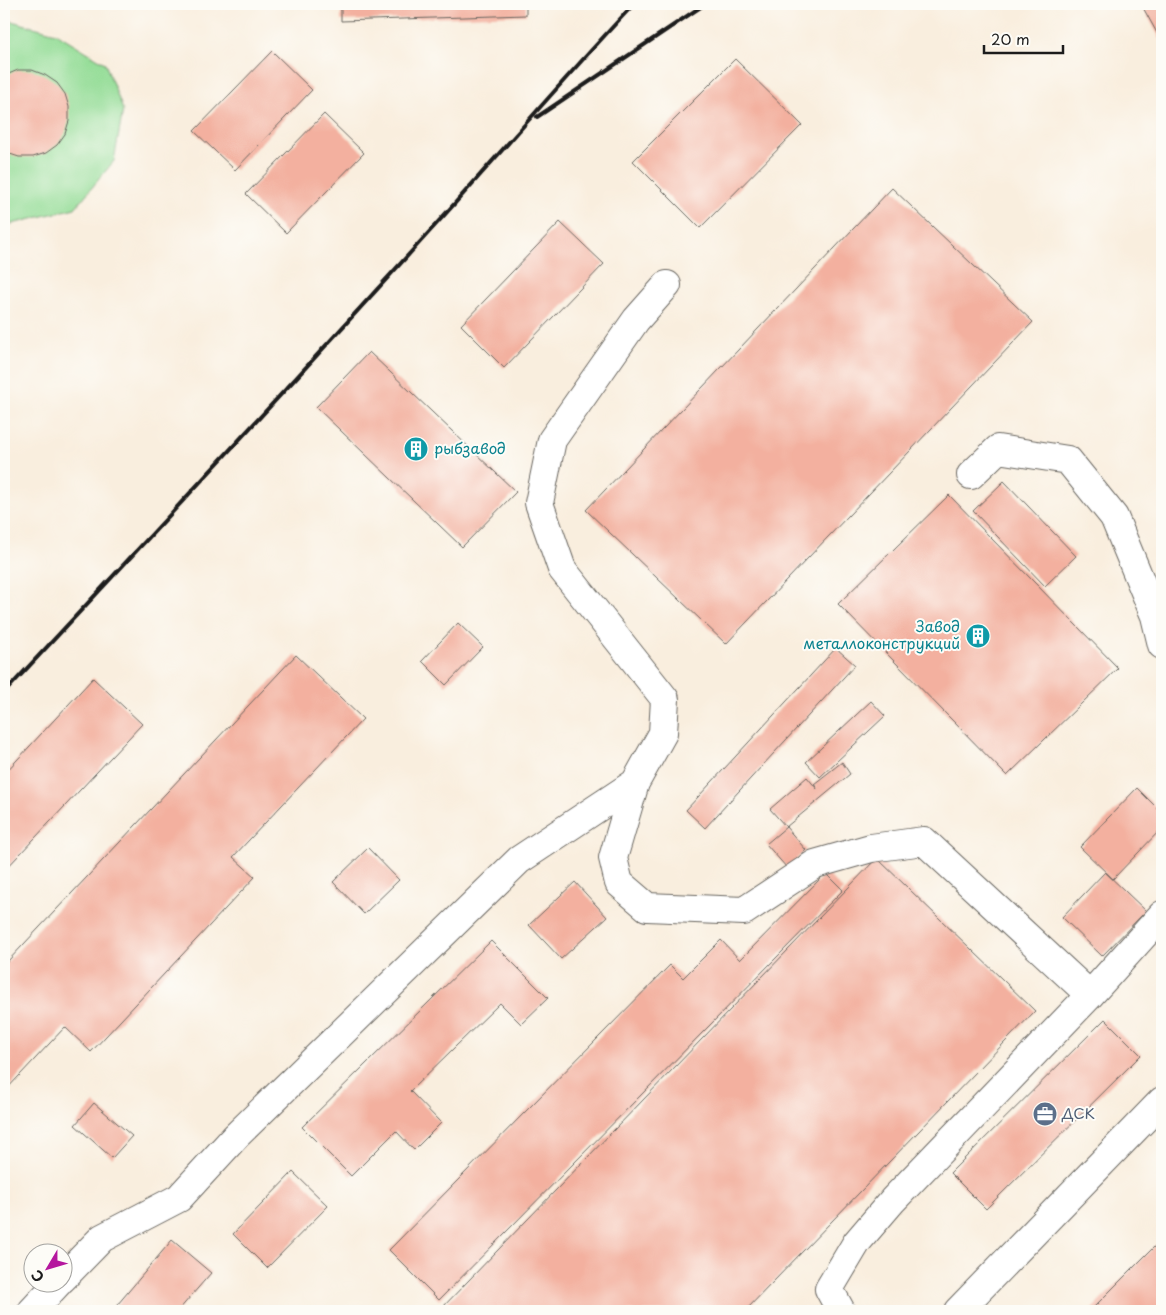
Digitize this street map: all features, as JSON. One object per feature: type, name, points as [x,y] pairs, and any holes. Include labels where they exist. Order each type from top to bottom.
[{"type":"lane","points":[[667,285],[636,320],[552,440],[539,503],[562,569],[665,699],[663,733],[636,783],[613,858],[619,883],[647,907],[744,911],[814,864],[871,848],[924,841],[1090,995]]},
{"type":"lane","points":[[971,475],[998,449],[1068,460],[1114,517],[1155,616],[1162,645]]},
{"type":"lane","points":[[72,1269],[102,1238],[179,1198],[236,1136],[520,860],[636,783]]},
{"type":"lane","points":[[841,1311],[829,1290],[857,1242],[893,1200],[1090,995],[1162,915]]},
{"type":"lane","points":[[958,1311],[1162,1101]]},
{"type":"lane","points":[[32,1311],[50,1292]]},
{"type":"green space","points":[[4,19],[56,33],[105,63],[123,110],[114,161],[75,208],[12,224],[4,223]]},
{"type":"building","points":[[341,4],[526,4],[526,15],[341,21]]},
{"type":"building","points":[[1141,4],[1162,4],[1162,42]]},
{"type":"building","points":[[272,51],[312,90],[235,170],[194,131]]},
{"type":"building","points":[[735,59],[802,125],[700,228],[633,161]]},
{"type":"building","points":[[18,70],[32,70],[45,75],[57,83],[65,94],[69,107],[69,121],[65,134],[57,145],[46,153],[33,157],[19,157],[4,152],[4,76]]},
{"type":"building","points":[[324,114],[364,153],[286,233],[246,194]]},
{"type":"building","points":[[892,188],[1033,322],[726,644],[586,510]]},
{"type":"building","points":[[560,222],[604,264],[504,368],[461,325]]},
{"type":"building","name":"рыбзавод","points":[[369,352],[516,492],[462,547],[316,407]]},
{"type":"building","points":[[1004,481],[1076,556],[1045,586],[973,511]]},
{"type":"building","name":"Завод металлоконструкций","points":[[949,495],[1118,668],[1007,776],[838,604]]},
{"type":"building","points":[[458,623],[483,647],[446,685],[422,661]]},
{"type":"building","points":[[836,648],[855,665],[705,828],[686,810]]},
{"type":"building","points":[[296,655],[363,719],[233,857],[255,877],[91,1052],[65,1027],[4,1092],[4,959],[7,962]]},
{"type":"building","points":[[93,678],[142,724],[4,871],[4,774]]},
{"type":"building","points":[[871,701],[885,716],[820,777],[806,762]]},
{"type":"building","points":[[842,762],[850,774],[786,827],[770,809],[807,777],[817,789],[814,784]]},
{"type":"building","points":[[1137,788],[1162,813],[1162,828],[1113,879],[1080,847]]},
{"type":"building","points":[[786,827],[806,850],[787,868],[766,844]]},
{"type":"building","points":[[368,848],[399,880],[364,914],[333,882]]},
{"type":"building","points":[[877,858],[1035,1011],[745,1311],[439,1311]]},
{"type":"building","points":[[1105,872],[1146,911],[1102,956],[1062,917]]},
{"type":"building","points":[[826,873],[843,890],[439,1300],[389,1250],[670,965],[683,978],[721,940],[740,960]]},
{"type":"building","points":[[575,882],[607,917],[561,959],[529,925]]},
{"type":"building","points":[[491,941],[548,998],[521,1024],[500,1003],[410,1091],[441,1123],[414,1150],[396,1131],[351,1176],[302,1127]]},
{"type":"building","name":"ДСК","points":[[1105,1019],[1141,1055],[986,1209],[950,1173]]},
{"type":"building","points":[[94,1103],[132,1136],[112,1158],[75,1125]]},
{"type":"building","points":[[293,1172],[328,1206],[267,1268],[233,1234]]},
{"type":"building","points":[[1162,1239],[1162,1311],[1090,1311]]},
{"type":"building","points":[[172,1240],[211,1273],[178,1311],[112,1311]]},
{"type":"railway","points":[[4,693],[324,347],[634,4]]},
{"type":"railway","points":[[537,117],[705,4]]},
{"type":"place","name":"рыбзавод","points":[[416,449]]},
{"type":"place","name":"Завод металлоконструкций","points":[[978,636]]},
{"type":"place","name":"ДСК","points":[[1045,1114]]}]
